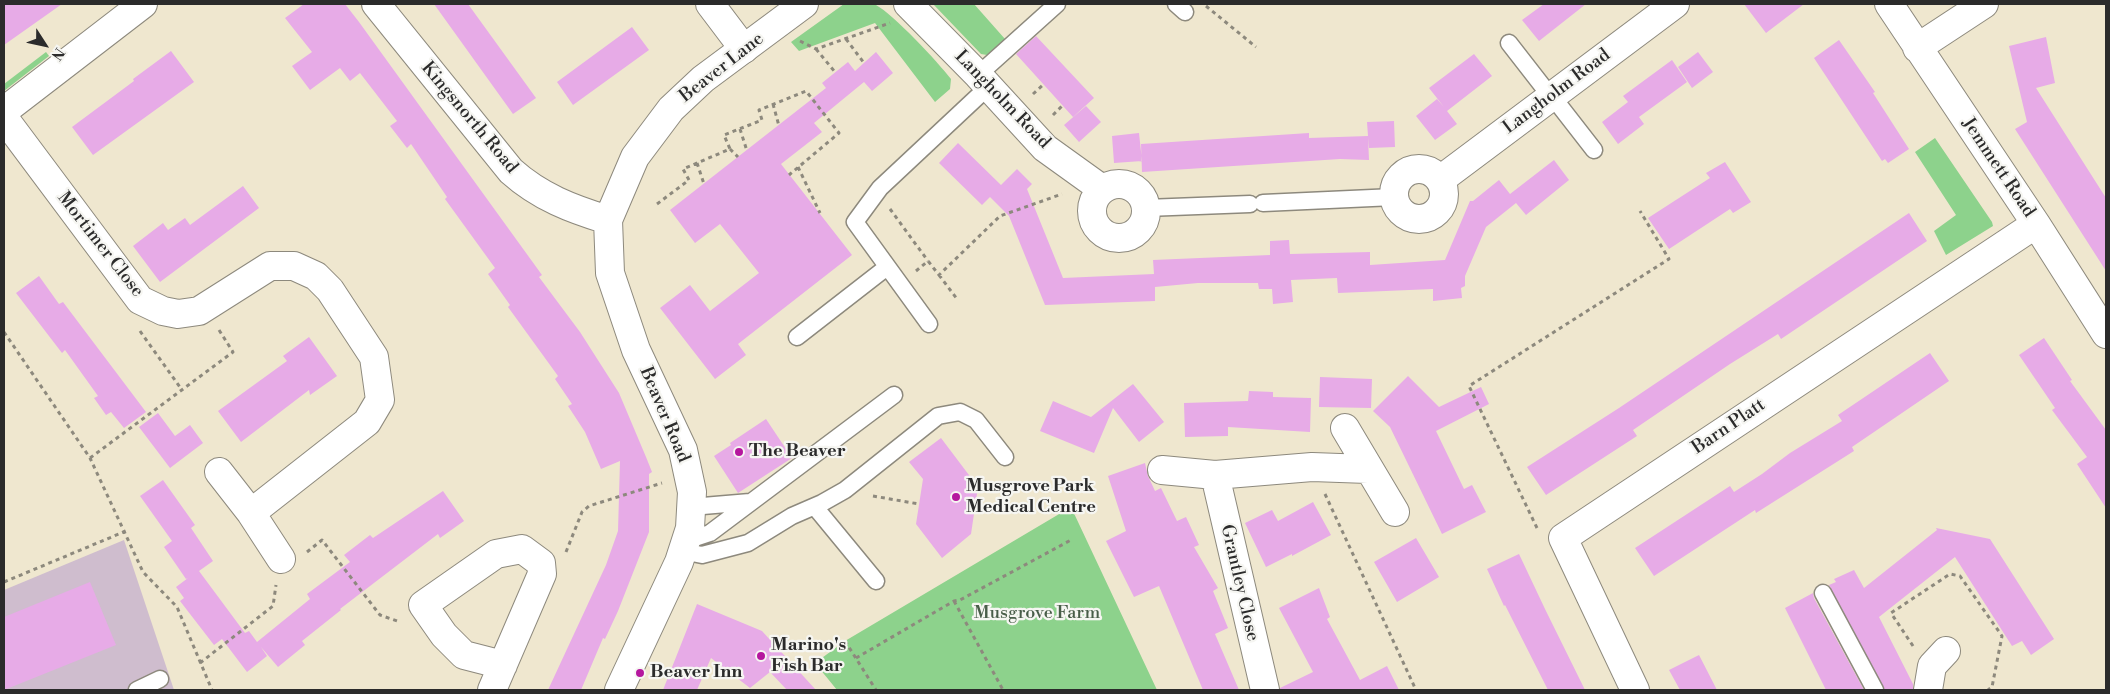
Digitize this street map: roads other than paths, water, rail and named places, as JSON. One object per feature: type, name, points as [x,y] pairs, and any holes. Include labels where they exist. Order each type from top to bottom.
[{"type":"street","points":[[4,111],[142,4]]},
{"type":"street","name":"Kingsnorth Road","points":[[376,4],[511,171],[537,192],[568,208],[608,220]]},
{"type":"street","points":[[710,4],[744,50]]},
{"type":"street","name":"Langholm Road","points":[[1440,180],[1675,4]]},
{"type":"street","name":"Jemmett Road","points":[[1889,4],[2036,224],[2106,334]]},
{"type":"street","points":[[1917,48],[1984,4]]},
{"type":"street","name":"Beaver Lane","points":[[608,220],[635,156],[670,109],[703,79],[794,11]]},
{"type":"street","name":"Langholm Road","points":[[899,13],[984,80],[1045,148],[1098,186]]},
{"type":"street","name":"Mortimer Close","points":[[4,118],[140,300],[163,311],[178,314],[199,311],[270,266],[294,266],[316,276],[330,290],[374,357],[380,400],[367,422],[251,513]]},
{"type":"street","points":[[1410,170],[1427,170],[1440,180],[1444,196],[1442,204],[1431,215],[1423,218],[1408,216],[1401,211],[1394,197],[1398,181],[1410,170]]},
{"type":"street","points":[[1126,184],[1140,193],[1146,208],[1142,226],[1135,233],[1127,237],[1108,236],[1095,224],[1092,215],[1092,205],[1098,186],[1126,184]]},
{"type":"street","name":"Beaver Road","points":[[608,220],[610,273],[636,350],[684,450],[692,492],[690,528],[684,546],[620,690]]},
{"type":"street","name":"Barn Platt","points":[[1635,690],[1563,538],[2036,224]]},
{"type":"street","points":[[1345,428],[1395,512]]},
{"type":"street","points":[[1162,470],[1215,475],[1312,468],[1368,469]]},
{"type":"street","points":[[219,472],[251,513],[283,565]]},
{"type":"street","name":"Grantley Close","points":[[1215,475],[1265,690]]},
{"type":"street","points":[[492,690],[503,665],[542,574],[541,563],[522,549],[496,554],[423,605],[444,634],[464,655],[503,665]]},
{"type":"street","points":[[1928,690],[1932,666],[1946,651]]},
{"type":"lane","points":[[929,324],[855,222],[877,192],[1057,4]]},
{"type":"lane","points":[[1509,43],[1594,150]]},
{"type":"lane","points":[[1146,208],[1394,197]]},
{"type":"lane","points":[[797,337],[887,267]]},
{"type":"lane","points":[[684,546],[710,533],[894,395]]},
{"type":"lane","points":[[684,546],[702,555],[748,543],[792,516],[815,507],[855,482],[938,416],[960,412],[976,420],[1005,457]]},
{"type":"lane","points":[[691,506],[750,502]]},
{"type":"lane","points":[[815,507],[876,581]]},
{"type":"lane","points":[[1823,593],[1875,690]]},
{"type":"lane","points":[[137,690],[160,679]]},
{"type":"place","name":"The Beaver","points":[[739,452]]},
{"type":"place","name":"Musgrove Park Medical Centre","points":[[956,497]]},
{"type":"place","name":"Marino's Fish Bar","points":[[761,656]]},
{"type":"place","name":"Beaver Inn","points":[[640,673]]},
{"type":"park label","name":"Musgrove Farm","points":[[1037,614]]}]
